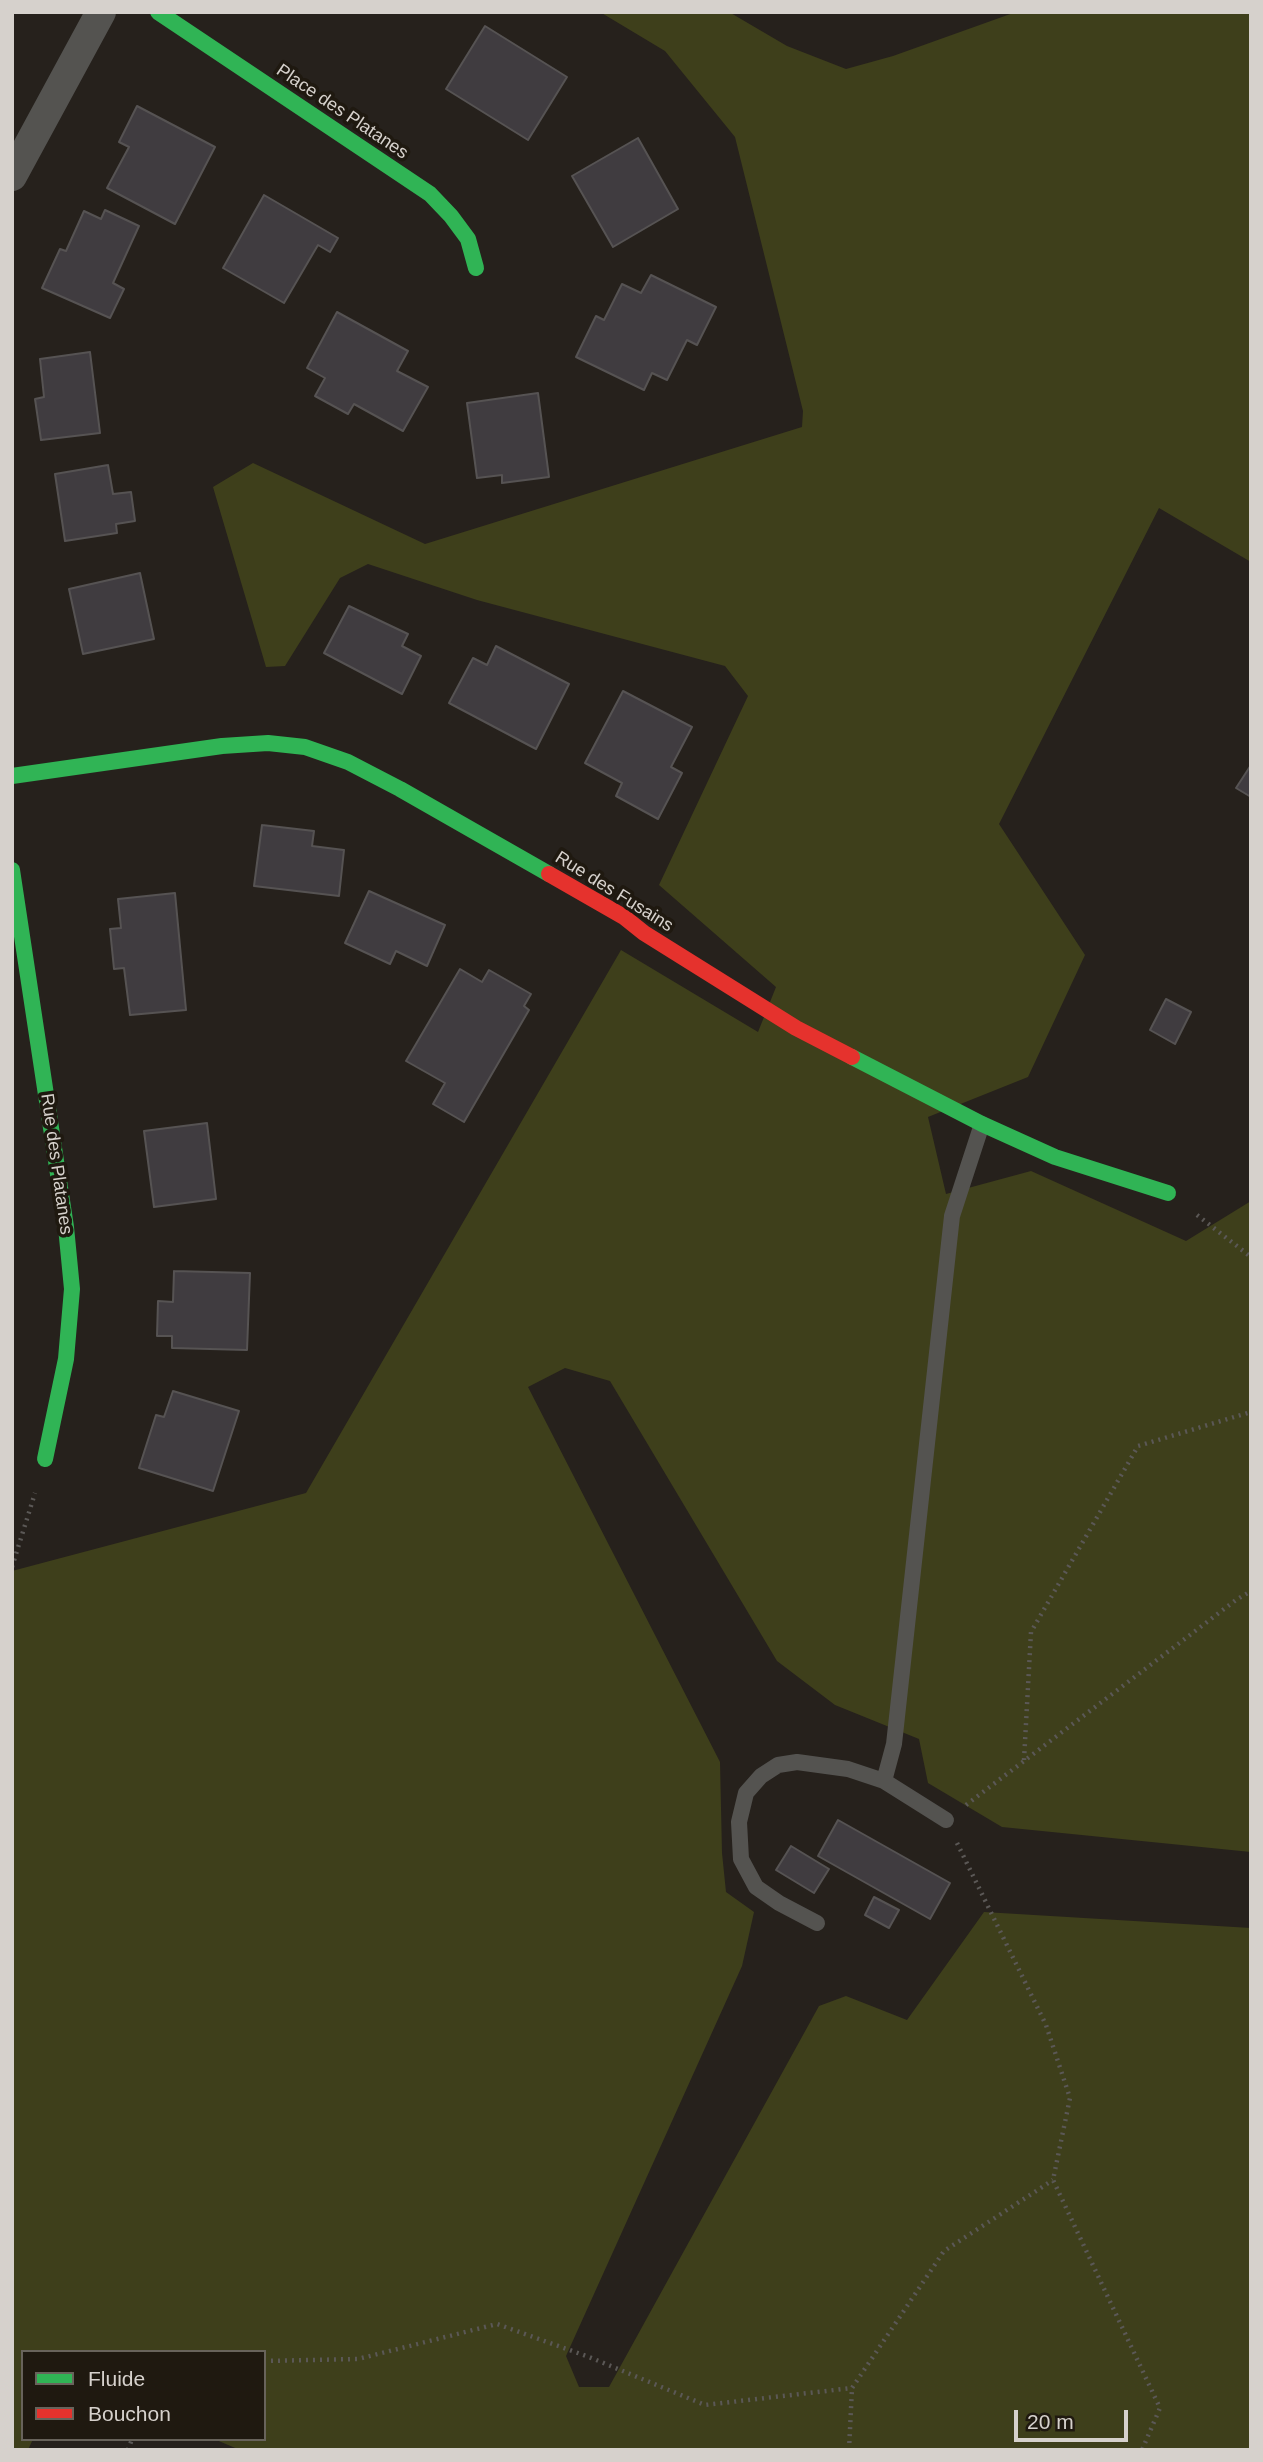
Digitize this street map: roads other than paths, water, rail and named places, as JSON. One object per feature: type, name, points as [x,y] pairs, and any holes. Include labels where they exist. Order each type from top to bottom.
[{"type":"street","points":[[12,176],[102,12]]},
{"type":"street","name":"Place des Platanes","points":[[158,12],[430,194],[468,239],[476,268]]},
{"type":"street","name":"Rue des Fusains","points":[[12,776],[222,746],[268,743],[305,747],[400,789],[624,918],[796,1028],[982,1124],[1055,1157],[1168,1193]]},
{"type":"street","name":"Rue des Platanes","points":[[12,870],[66,1227],[72,1289],[66,1359],[46,1459]]},
{"type":"lane","points":[[884,1781],[894,1744],[952,1216],[982,1124]]},
{"type":"lane","points":[[817,1923],[756,1887],[741,1859],[739,1822],[746,1793],[761,1776],[778,1765],[797,1762],[848,1769],[884,1781],[946,1820]]}]
